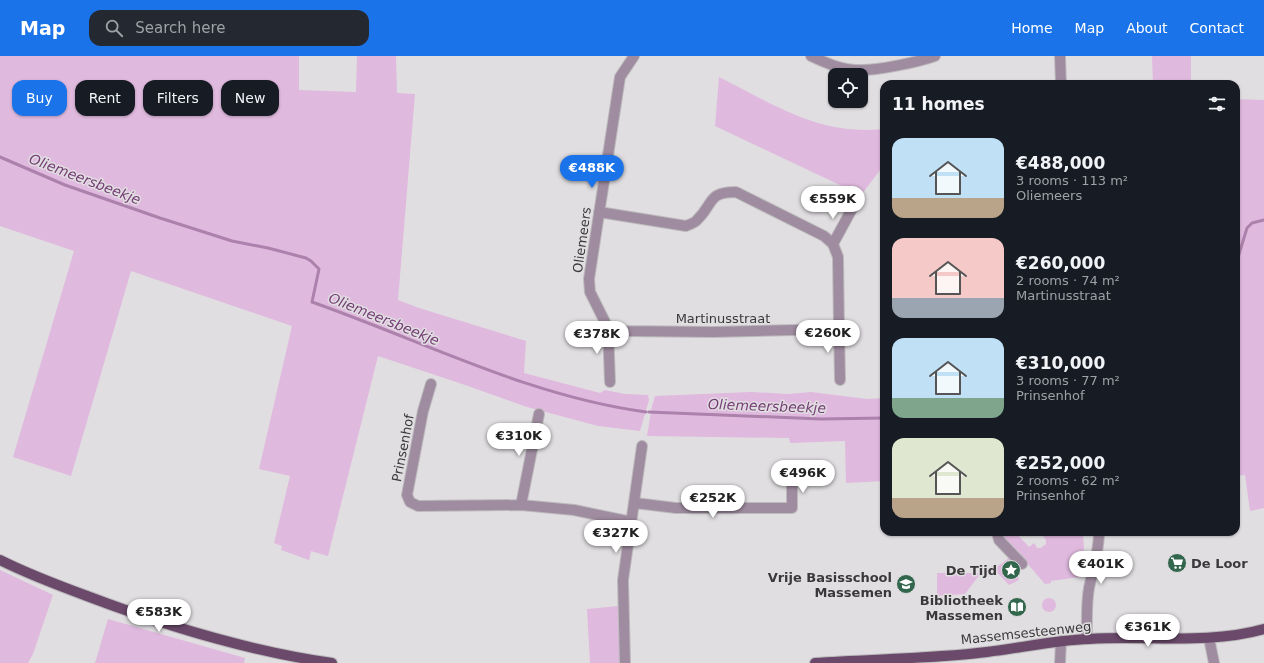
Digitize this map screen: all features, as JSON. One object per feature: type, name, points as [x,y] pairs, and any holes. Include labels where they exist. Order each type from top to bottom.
[{"type":"main road","points":[[0,560],[30,574],[114,606],[176,627],[253,647],[332,663]]},
{"type":"main road","name":"Massemsesteenweg","points":[[815,663],[986,652],[1061,641],[1087,639],[1128,637],[1209,638],[1246,634],[1264,629]]},
{"type":"street","name":"Oliemeers","points":[[610,382],[608,328],[590,292],[589,279],[620,77],[634,56]]},
{"type":"street","points":[[811,56],[839,68],[859,70],[904,64],[935,56]]},
{"type":"street","points":[[1060,56],[1061,80]]},
{"type":"street","points":[[599,212],[686,226],[697,220],[714,198],[723,192],[736,192],[824,236],[833,244],[838,257],[840,380]]},
{"type":"street","points":[[833,244],[853,208]]},
{"type":"street","name":"Martinusstraat","points":[[608,328],[624,331],[713,332],[839,329]]},
{"type":"street","name":"Prinsenhof","points":[[431,384],[423,411],[407,495],[410,502],[418,506],[521,505],[574,510],[632,522]]},
{"type":"street","points":[[521,505],[539,414]]},
{"type":"street","points":[[625,663],[623,580],[642,446]]},
{"type":"street","points":[[635,503],[676,508],[792,508],[792,480]]},
{"type":"street","points":[[998,536],[999,540],[1022,564]]},
{"type":"street","points":[[1087,639],[1086,614],[1089,589],[1099,546],[1099,536]]},
{"type":"street","points":[[1209,638],[1214,663]]},
{"type":"street","points":[[1060,663],[1061,641]]},
{"type":"shaded area","points":[[0,56],[299,56],[299,90],[356,92],[357,56],[396,56],[397,93],[415,94],[398,300],[419,308],[526,341],[524,373],[600,393],[605,390],[625,394],[648,395],[649,400],[640,431],[598,426],[527,407],[378,356],[328,556],[311,551],[309,560],[281,550],[282,546],[274,543],[290,476],[259,469],[292,326],[131,271],[71,476],[13,457],[74,251],[0,226]]},
{"type":"shaded area","points":[[1152,56],[1191,56],[1191,80],[1153,80]]},
{"type":"shaded area","points":[[719,77],[779,108],[818,123],[839,128],[861,130],[880,129],[880,170],[861,195],[715,126]]},
{"type":"shaded area","points":[[1240,99],[1264,100],[1264,508],[1250,511],[1245,475],[1240,476]]},
{"type":"shaded area","points":[[751,392],[788,394],[811,392],[867,399],[880,398],[880,481],[846,483],[845,441],[790,443],[789,438],[647,436],[655,396]]},
{"type":"shaded area","points":[[1003,536],[1019,536],[1029,547],[1034,543],[1037,548],[1041,548],[1046,544],[1046,540],[1043,536],[1083,536],[1085,572],[1079,577],[1051,581],[1051,583],[1045,584]]},
{"type":"shaded area","points":[[1009,558],[1014,564],[1019,580],[1009,585],[994,569]]},
{"type":"shaded area","points":[[0,570],[53,595],[33,654],[28,663],[0,663]]},
{"type":"shaded area","points":[[937,573],[981,573],[965,594],[937,596]]},
{"type":"shaded area","points":[[1046,598],[1052,598],[1056,602],[1056,608],[1052,612],[1046,612],[1042,608],[1042,602]]},
{"type":"shaded area","points":[[618,606],[619,663],[590,663],[587,609]]},
{"type":"shaded area","points":[[108,619],[245,658],[244,663],[95,663]]},
{"type":"waterway","name":"Oliemeersbeekje","points":[[0,157],[65,185],[160,218],[232,241],[268,248],[306,258],[319,269],[312,302],[476,366],[560,394],[646,412]]},
{"type":"waterway","name":"Oliemeersbeekje","points":[[1240,251],[1247,228],[1252,223],[1264,220]]},
{"type":"waterway","name":"Oliemeersbeekje","points":[[649,412],[821,419],[880,418]]},
{"type":"place","name":"De Loor","points":[[1177,563]]},
{"type":"place","name":"De Tijd","points":[[1011,570]]},
{"type":"place","name":"Vrije Basisschool Massemen","points":[[906,584]]},
{"type":"place","name":"Bibliotheek Massemen","points":[[1017,607]]}]
